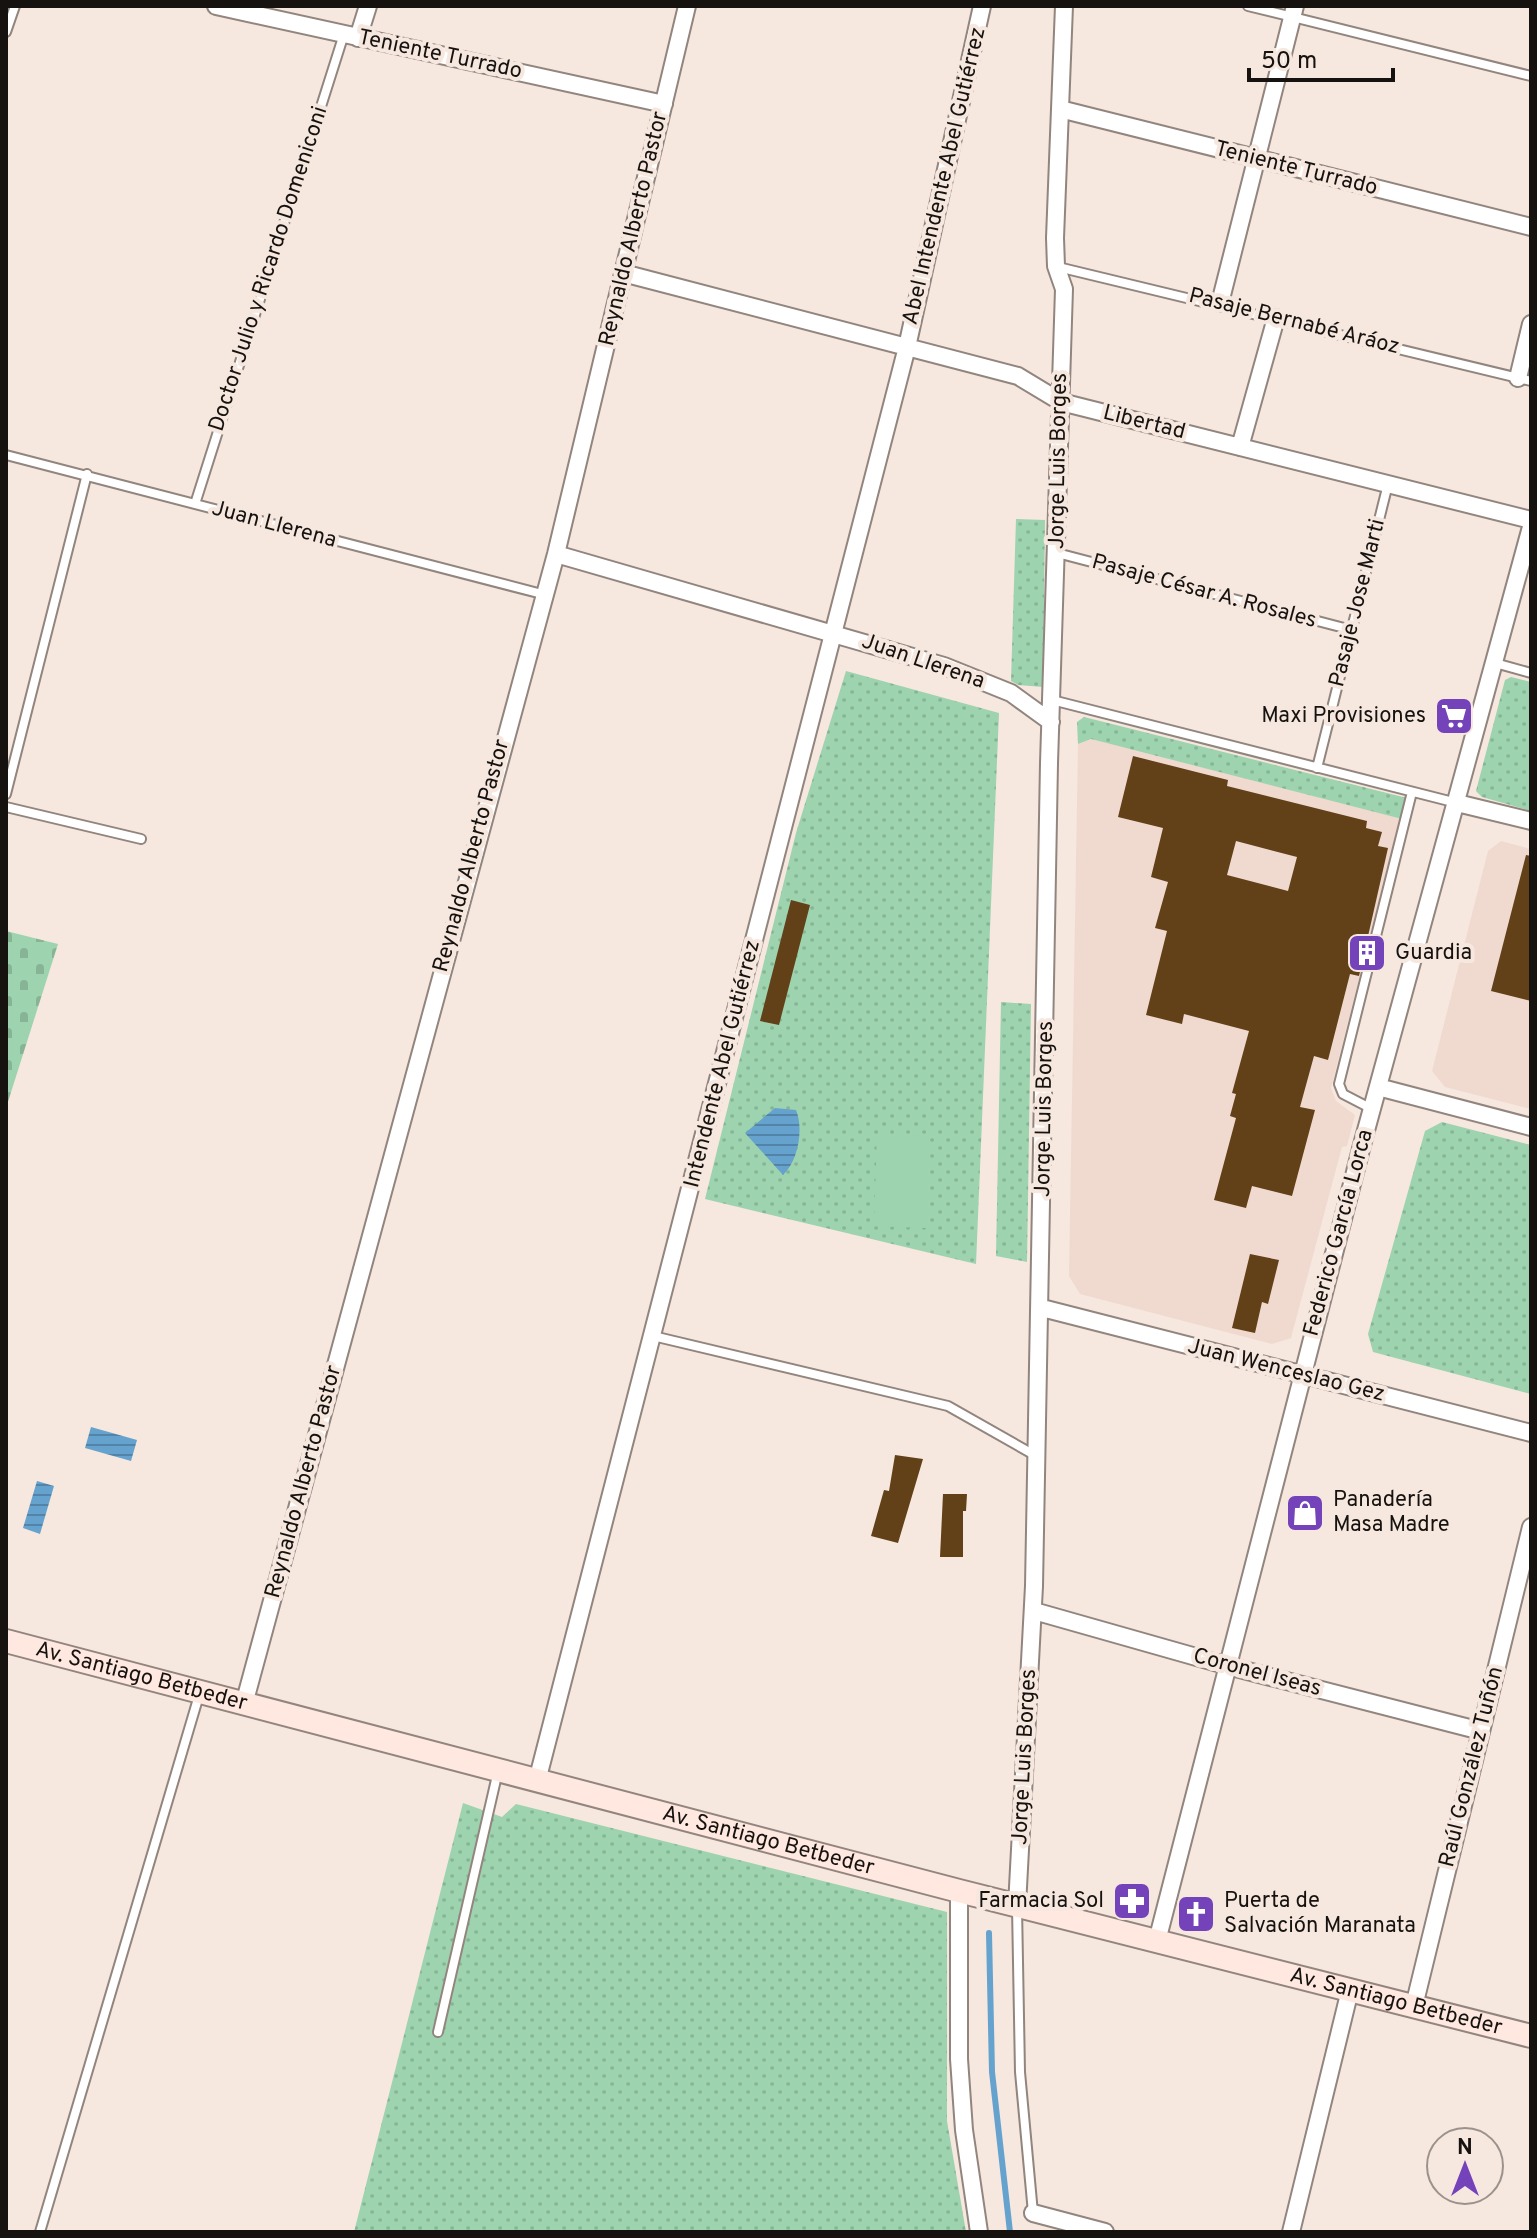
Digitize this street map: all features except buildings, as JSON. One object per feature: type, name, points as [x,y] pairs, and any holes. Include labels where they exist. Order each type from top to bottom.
[{"type":"main road","name":"Av. Santiago Betbeder","points":[[6,1641],[959,1891],[1531,2036]]},
{"type":"street","name":"Teniente Turrado","points":[[216,6],[664,104]]},
{"type":"street","name":"Doctor Julio y Ricardo Domeniconi","points":[[351,36],[368,6]]},
{"type":"street","name":"Reynaldo Alberto Pastor","points":[[244,1704],[542,594],[556,554],[687,6]]},
{"type":"street","name":"Abel Intendente Abel Gutiérrez","points":[[907,347],[982,6]]},
{"type":"street","name":"Jorge Luis Borges","points":[[1017,1906],[1034,1611],[1042,1308],[1051,722],[1064,289],[1056,266],[1064,6]]},
{"type":"street","points":[[1220,303],[1294,11]]},
{"type":"street","name":"Teniente Turrado","points":[[1060,109],[1531,227]]},
{"type":"street","name":"Libertad","points":[[623,273],[1018,376],[1061,402],[1531,520]]},
{"type":"street","points":[[1240,447],[1276,318]]},
{"type":"street","points":[[1524,380],[1531,324]]},
{"type":"street","name":"Intendente Abel Gutiérrez","points":[[537,1781],[907,347]]},
{"type":"street","name":"Federico García Lorca","points":[[1157,1941],[1372,1109],[1531,527]]},
{"type":"street","name":"Juan Llerena","points":[[556,554],[944,666],[1011,693],[1051,722]]},
{"type":"street","points":[[1457,803],[1531,821]]},
{"type":"street","points":[[1378,1087],[1531,1127]]},
{"type":"street","name":"Juan Wenceslao Gez","points":[[1042,1308],[1531,1433]]},
{"type":"street","name":"Raúl González Tuñón","points":[[1414,2006],[1531,1527]]},
{"type":"street","name":"Coronel Iseas","points":[[1034,1611],[1228,1666],[1481,1731]]},
{"type":"street","points":[[959,1891],[959,2059],[964,2130],[979,2232]]},
{"type":"street","points":[[1291,2232],[1350,1990]]},
{"type":"street","points":[[1033,2213],[1105,2232]]},
{"type":"lane","points":[[6,32],[15,6]]},
{"type":"lane","points":[[1248,6],[1294,11],[1531,76]]},
{"type":"lane","name":"Doctor Julio y Ricardo Domeniconi","points":[[195,504],[351,36]]},
{"type":"lane","name":"Pasaje Bernabé Aráoz","points":[[1056,266],[1220,303],[1524,380]]},
{"type":"lane","name":"Juan Llerena","points":[[6,455],[542,594]]},
{"type":"lane","points":[[6,794],[87,474]]},
{"type":"lane","name":"Pasaje Jose Marti","points":[[1317,768],[1388,484]]},
{"type":"lane","name":"Pasaje César A. Rosales","points":[[1057,553],[1352,630]]},
{"type":"lane","points":[[1495,663],[1531,673]]},
{"type":"lane","points":[[1052,700],[1457,803]]},
{"type":"lane","points":[[1372,1109],[1343,1094],[1339,1084],[1412,792]]},
{"type":"lane","points":[[6,807],[141,839]]},
{"type":"lane","points":[[653,1336],[948,1406],[1038,1457]]},
{"type":"lane","points":[[40,2232],[200,1692]]},
{"type":"lane","points":[[438,2032],[499,1770]]},
{"type":"lane","name":"Jorge Luis Borges","points":[[1017,1906],[1020,2072],[1033,2213]]},
{"type":"shaded area","points":[[1091,739],[1400,818],[1331,1088],[1336,1101],[1355,1115],[1347,1146],[1342,1147],[1291,1338],[1272,1344],[1080,1294],[1069,1276],[1078,744]]},
{"type":"shaded area","points":[[1501,841],[1531,849],[1531,1109],[1445,1087],[1432,1071],[1488,851]]},
{"type":"green space","points":[[1016,519],[1045,520],[1043,687],[1018,685],[1011,681]]},
{"type":"green space","points":[[846,671],[999,713],[976,1264],[705,1199],[796,833]]},
{"type":"green space","points":[[1511,677],[1531,682],[1531,811],[1482,797],[1476,791],[1505,680]]},
{"type":"green space","points":[[1084,717],[1411,799],[1406,820],[1091,739],[1078,744],[1077,722]]},
{"type":"green space","points":[[6,931],[58,944],[6,1108]]},
{"type":"green space","points":[[1001,1002],[1031,1004],[1027,1262],[996,1256]]},
{"type":"green space","points":[[1442,1122],[1531,1145],[1531,1394],[1373,1352],[1368,1334],[1425,1131]]},
{"type":"green space","points":[[877,1134],[929,1136],[926,1228],[874,1226]]},
{"type":"green space","points":[[463,1803],[502,1817],[516,1804],[947,1912],[947,2121],[966,2232],[354,2232]]},
{"type":"water","points":[[775,1108],[796,1110],[799,1126],[796,1153],[783,1175],[745,1133]]},
{"type":"water","points":[[91,1427],[137,1440],[131,1461],[85,1448]]},
{"type":"water","points":[[37,1481],[54,1486],[40,1534],[23,1528]]},
{"type":"waterway","points":[[989,1933],[992,2072],[1010,2232]]},
{"type":"place","name":"Maxi Provisiones","points":[[1454,716]]},
{"type":"place","name":"Guardia","points":[[1367,953]]},
{"type":"place","name":"Panadería Masa Madre","points":[[1305,1513]]},
{"type":"place","name":"Farmacia Sol","points":[[1132,1901]]},
{"type":"place","name":"Puerta de Salvación Maranata","points":[[1196,1914]]}]
